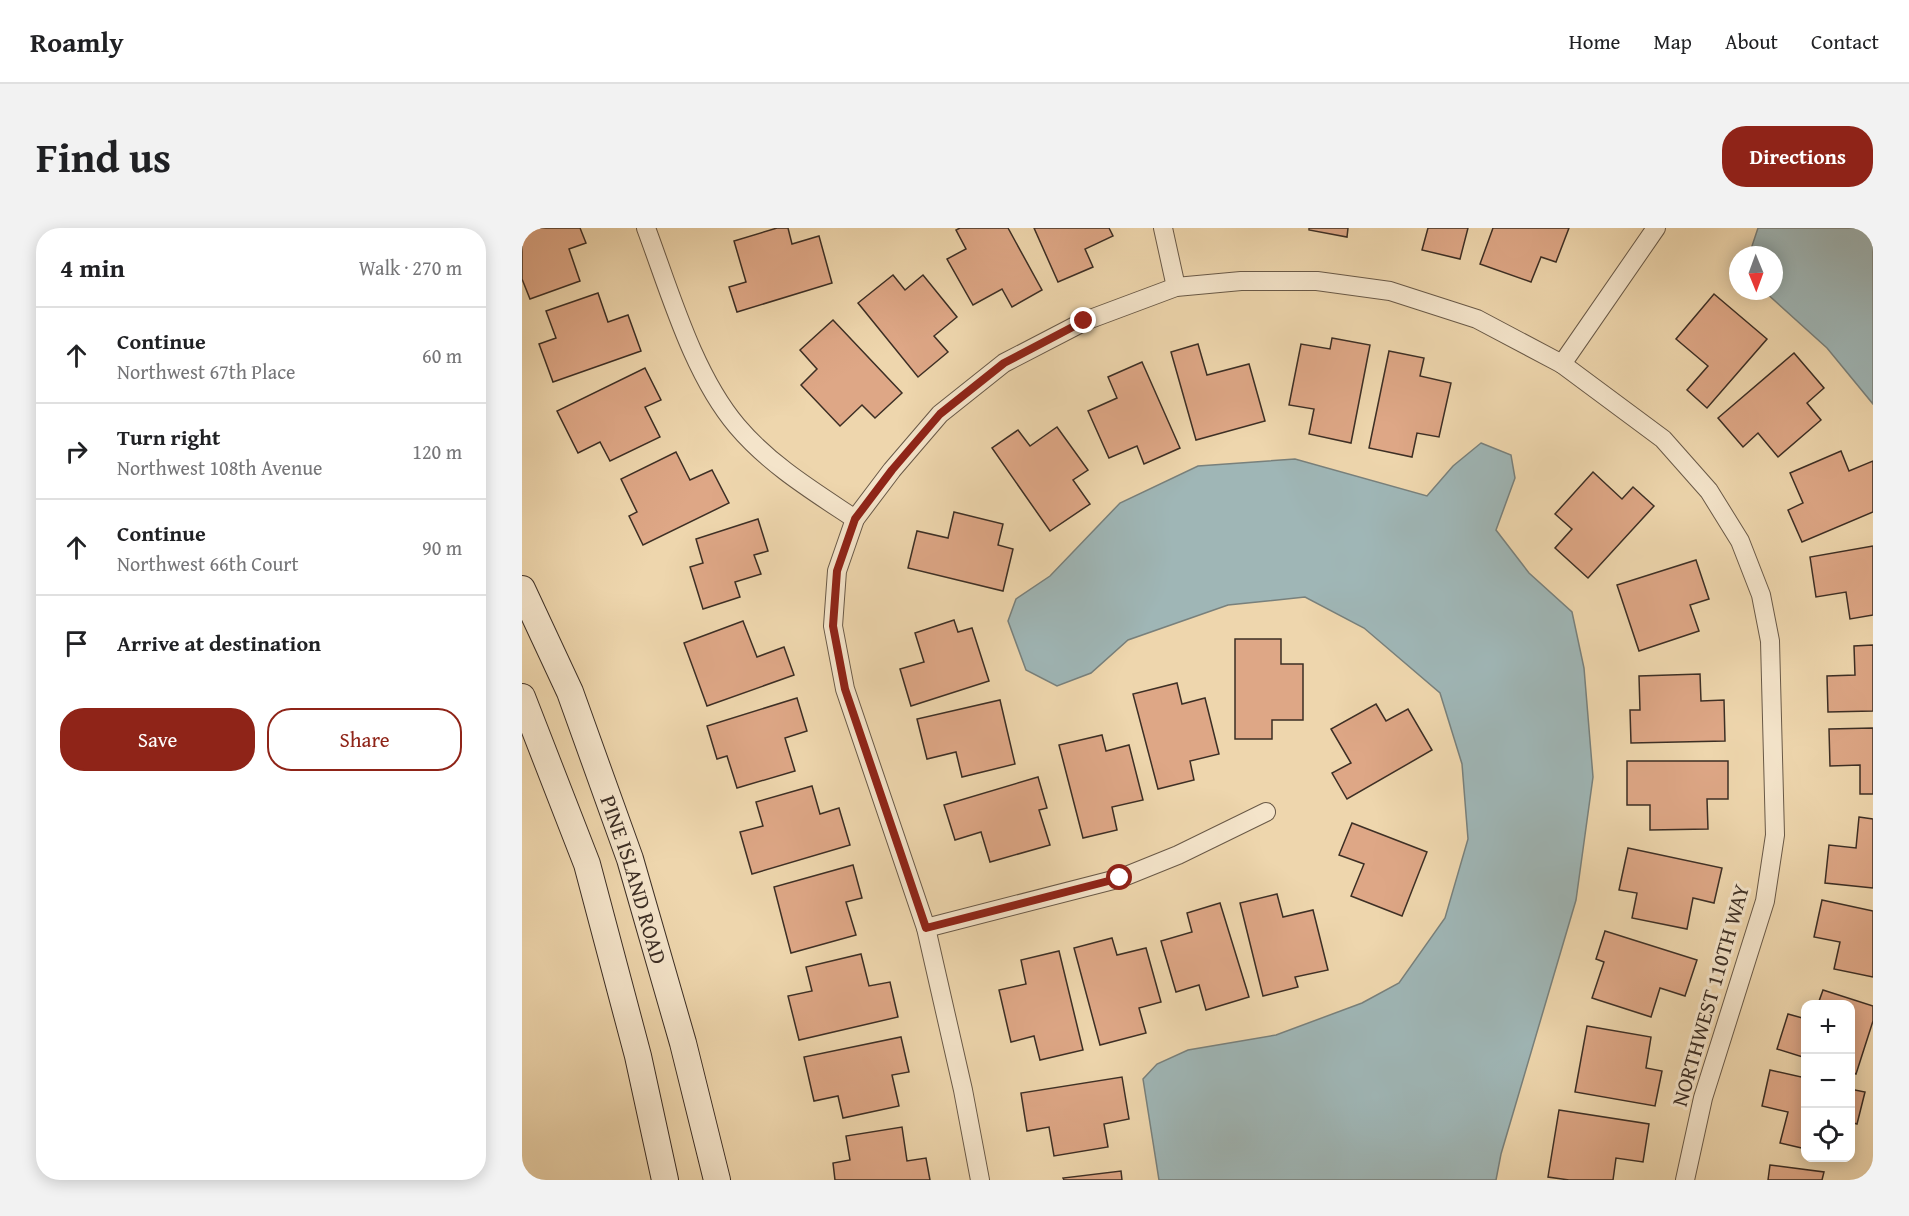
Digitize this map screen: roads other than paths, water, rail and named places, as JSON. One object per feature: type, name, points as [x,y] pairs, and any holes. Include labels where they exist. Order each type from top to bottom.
[{"type":"main road","name":"PINE ISLAND ROAD","points":[[522,589],[570,692],[630,859],[684,1043],[717,1180]]},
{"type":"main road","name":"PINE ISLAND ROAD","points":[[522,698],[586,864],[638,1056],[664,1180]]},
{"type":"street","points":[[646,228],[695,355],[712,390],[737,426],[766,455],[802,484],[855,519]]},
{"type":"street","points":[[1163,228],[1176,287]]},
{"type":"street","points":[[1562,364],[1656,228]]},
{"type":"street","name":"NORTHWEST 110TH WAY","points":[[980,1180],[963,1090],[926,928],[845,689],[833,626],[837,571],[855,519],[892,470],[940,414],[1004,363],[1084,321],[1176,287],[1241,280],[1317,281],[1390,291],[1477,319],[1562,364],[1663,439],[1709,491],[1740,541],[1761,595],[1770,641],[1775,835],[1765,901],[1702,1098],[1685,1180]]},
{"type":"street","points":[[926,928],[1120,878],[1178,855],[1266,812]]},
{"type":"water","points":[[1758,228],[1873,228],[1873,404],[1827,348],[1774,300],[1783,300],[1783,246],[1752,246]]},
{"type":"water","points":[[1481,443],[1511,455],[1515,478],[1496,530],[1529,573],[1572,612],[1584,668],[1593,777],[1576,900],[1501,1154],[1496,1180],[1159,1180],[1143,1079],[1157,1064],[1188,1050],[1276,1035],[1362,1003],[1399,983],[1445,918],[1468,839],[1462,764],[1440,693],[1364,628],[1305,597],[1228,605],[1128,640],[1091,673],[1057,686],[1026,670],[1008,621],[1016,599],[1050,576],[1120,503],[1198,466],[1295,459],[1427,496],[1453,466]]}]
